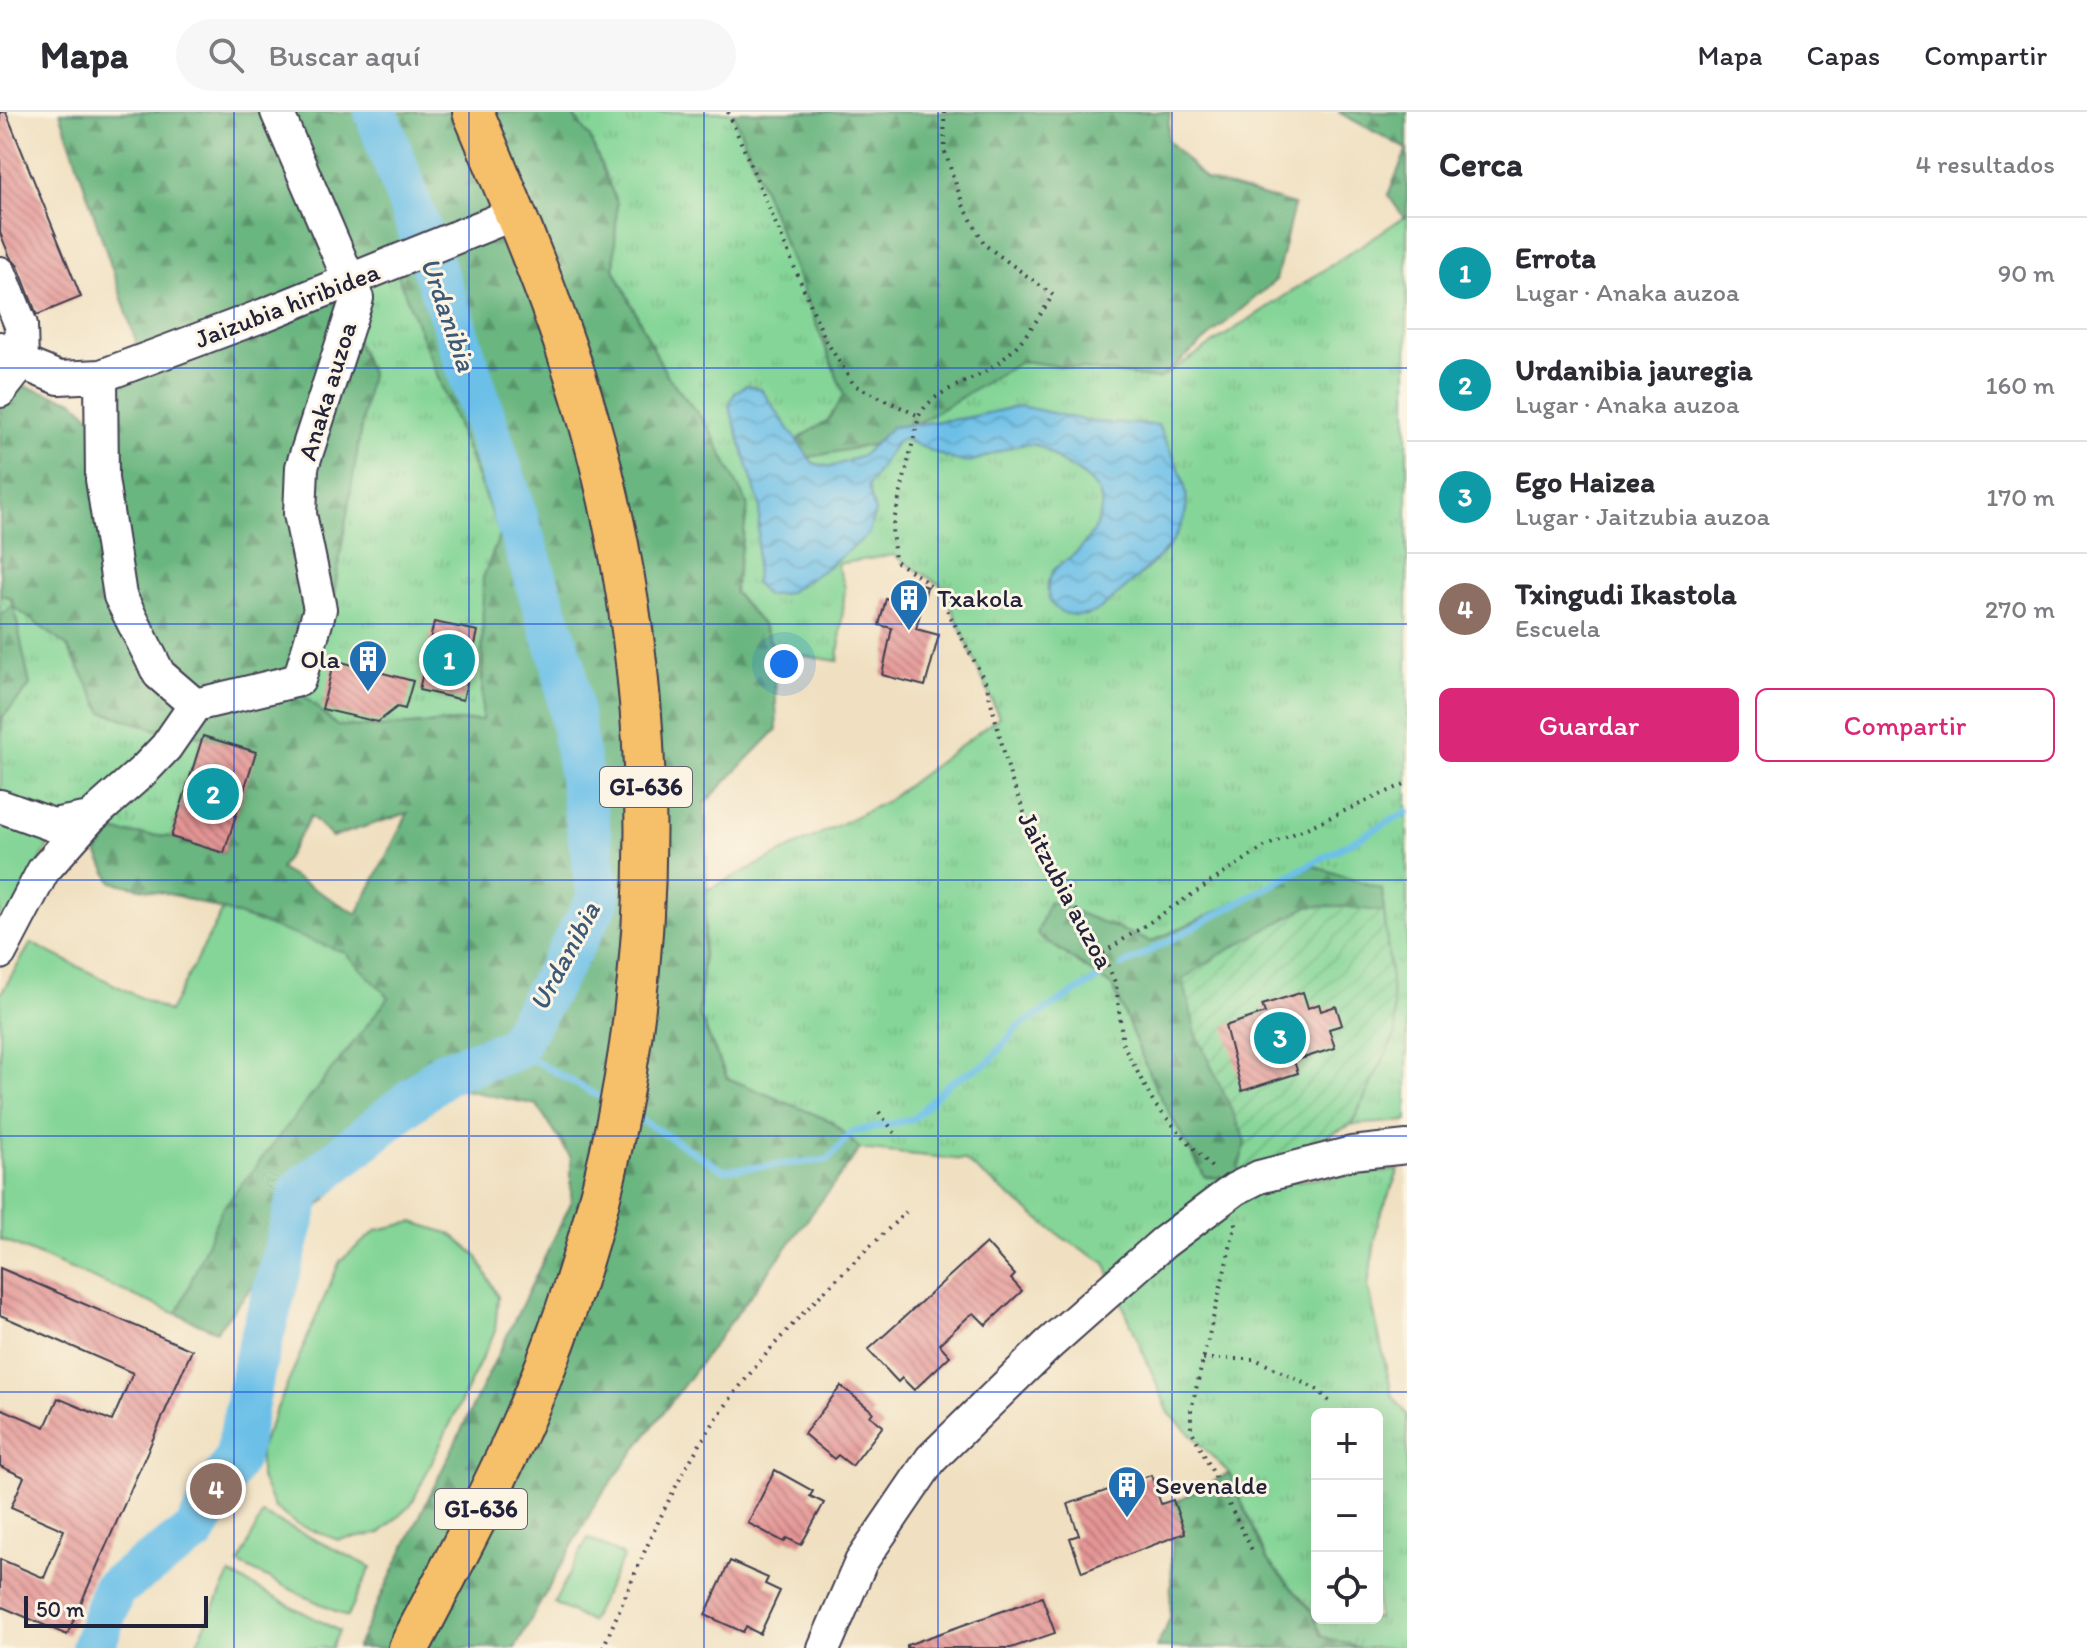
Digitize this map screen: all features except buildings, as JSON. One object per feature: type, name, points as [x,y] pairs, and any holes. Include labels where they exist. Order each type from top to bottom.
[{"type":"main road","name":"GI-636","points":[[409,1648],[498,1476],[546,1366],[575,1284],[600,1197],[621,1105],[636,1012],[643,941],[646,796],[643,720],[621,558],[605,481],[584,405],[516,213],[473,112]]},
{"type":"street","points":[[277,112],[349,280]]},
{"type":"street","name":"Jaizubia hiribidea","points":[[11,356],[59,378],[101,376],[264,315],[516,213]]},
{"type":"street","points":[[0,273],[21,325],[0,391]]},
{"type":"street","name":"Anaka auzoa","points":[[195,705],[299,680],[320,609],[300,514],[302,467],[357,298],[349,280]]},
{"type":"street","points":[[0,953],[43,871],[90,818],[155,759],[195,705],[159,674],[120,596],[102,479],[101,376]]},
{"type":"street","points":[[0,806],[53,825],[90,818]]},
{"type":"street","points":[[824,1648],[861,1562],[931,1459],[1048,1345],[1163,1243],[1235,1189],[1259,1177],[1352,1153],[1407,1147]]},
{"type":"path","points":[[728,112],[826,341],[854,385],[919,416],[927,402],[996,365],[1031,329],[1053,295],[985,245],[963,205],[945,152],[944,112]]},
{"type":"path","name":"Jaitzubia auzoa","points":[[919,416],[892,529],[895,561],[938,593],[986,683],[1011,779],[1039,850],[1103,953],[1116,985],[1123,1044],[1154,1104],[1204,1162],[1235,1189]]},
{"type":"path","points":[[1103,953],[1264,847],[1407,783]]},
{"type":"path","points":[[879,1112],[897,1136]]},
{"type":"path","points":[[1235,1189],[1237,1219],[1191,1410],[1191,1429],[1253,1552]]},
{"type":"path","points":[[603,1648],[666,1503],[714,1424],[746,1378],[799,1315],[906,1212]]},
{"type":"path","points":[[1203,1359],[1255,1359],[1318,1390],[1333,1405]]},
{"type":"green space","points":[[60,112],[570,112],[590,138],[617,203],[614,269],[666,374],[709,428],[748,506],[734,592],[764,627],[774,651],[777,729],[705,803],[707,890],[699,1015],[727,1078],[831,1121],[860,1149],[597,1501],[515,1648],[356,1648],[571,1203],[571,1158],[537,1105],[455,1088],[395,1126],[310,1216],[216,1331],[177,1314],[221,1210],[389,997],[259,922],[182,897],[112,882],[97,853],[113,832],[171,837],[224,853],[255,752],[203,736],[158,730],[103,712],[67,646],[14,607],[30,686],[2,718],[0,732],[0,615],[13,606],[11,598],[0,594],[0,379],[74,401],[103,428],[136,341]],"holes":[[[393,263],[500,534],[483,578],[482,720],[379,727],[337,726],[303,695],[330,619],[370,373],[351,329],[349,280]],[[408,813],[357,914],[280,869],[311,816],[332,837]]]},
{"type":"green space","points":[[570,112],[733,112],[844,395],[829,420],[797,440],[886,442],[1022,361],[1159,379],[1407,215],[1407,1121],[1351,1125],[1396,1033],[1381,889],[1314,866],[1151,942],[1050,902],[1037,934],[1113,987],[1155,1087],[1206,1177],[1295,1181],[1399,1170],[1378,1221],[1368,1286],[1392,1394],[1407,1415],[1407,1648],[1359,1648],[1322,1637],[1317,1624],[1383,1624],[1383,1408],[1311,1408],[1311,1610],[1267,1560],[1229,1473],[1169,1413],[1105,1263],[1063,1238],[964,1160],[860,1149],[831,1121],[727,1078],[699,1015],[707,890],[885,802],[999,717],[942,586],[893,555],[837,564],[845,587],[838,661],[774,651],[764,627],[734,592],[748,506],[709,428],[666,374],[614,269],[616,203],[590,138]]},
{"type":"green space","points":[[733,112],[1170,112],[1167,140],[1206,180],[1294,205],[1276,280],[1159,379],[1022,361],[886,442],[805,458],[797,440],[828,420],[844,395]]},
{"type":"green space","points":[[1338,112],[1407,112],[1407,149]]},
{"type":"green space","points":[[1407,149],[1407,215],[1404,218],[1388,195]]},
{"type":"green space","points":[[393,263],[500,535],[483,578],[482,720],[379,727],[337,726],[303,695],[351,329],[349,280]]},
{"type":"green space","points":[[0,594],[11,598],[67,646],[103,712],[158,730],[203,736],[171,837],[113,832],[97,853],[50,843],[0,809],[2,718],[30,685],[12,607],[0,615]]},
{"type":"green space","points":[[0,809],[50,843],[0,932]]},
{"type":"green space","points":[[1314,866],[1382,889],[1384,912],[1340,906],[1307,907],[1221,954],[1183,979],[1196,1033],[1246,1141],[1236,1178],[1205,1177],[1155,1087],[1113,987],[1037,934],[1049,901],[1151,942]]},
{"type":"green space","points":[[1340,906],[1384,912],[1396,1033],[1351,1125],[1236,1178],[1246,1141],[1196,1033],[1183,979],[1221,954],[1307,907]]},
{"type":"green space","points":[[223,910],[344,952],[389,997],[221,1210],[177,1314],[0,1239],[0,995],[31,943],[169,1012]]},
{"type":"green space","points":[[413,1222],[451,1234],[478,1257],[498,1297],[495,1331],[411,1505],[379,1534],[338,1540],[296,1524],[274,1507],[260,1476],[260,1448],[340,1261],[377,1230]]},
{"type":"green space","points":[[1229,1473],[1267,1560],[1311,1610],[1311,1624],[1317,1624],[1322,1636],[1359,1648],[1156,1648],[1170,1618],[1173,1503]]},
{"type":"green space","points":[[262,1514],[371,1567],[347,1617],[239,1564]]},
{"type":"green space","points":[[588,1538],[624,1556],[590,1622],[554,1603]]},
{"type":"green space","points":[[230,1574],[339,1631],[331,1648],[194,1648]]},
{"type":"water","points":[[746,385],[761,389],[813,463],[831,467],[862,456],[892,427],[965,418],[1020,406],[1093,422],[1158,425],[1182,477],[1187,499],[1185,514],[1168,547],[1119,594],[1090,614],[1067,614],[1051,603],[1048,585],[1055,569],[1079,550],[1096,525],[1101,503],[1098,491],[1090,481],[1035,445],[1007,448],[965,462],[903,439],[895,444],[868,486],[875,512],[868,535],[828,567],[787,593],[766,596],[755,582],[760,506],[729,405],[735,393]]},
{"type":"waterway","name":"Urdanibia","points":[[93,1648],[113,1589],[195,1532],[237,1456],[254,1367],[301,1190],[446,1072],[514,1049],[599,898],[564,667],[451,315],[376,112]]},
{"type":"waterway","points":[[1122,966],[1407,812]]},
{"type":"waterway","points":[[638,1118],[723,1170],[828,1160],[852,1132],[913,1119],[949,1083],[989,1062],[1018,1027],[1099,978]]},
{"type":"waterway","points":[[514,1049],[598,1096]]},
{"type":"place","name":"Txakola","points":[[909,632]]},
{"type":"place","name":"Errota","points":[[449,660]]},
{"type":"place","name":"Ola","points":[[368,693]]},
{"type":"place","name":"Urdanibia jauregia","points":[[213,794]]},
{"type":"place","name":"Ego Haizea","points":[[1280,1038]]},
{"type":"place","name":"Txingudi Ikastola","points":[[216,1489]]},
{"type":"place","name":"Sevenalde","points":[[1127,1519]]}]
